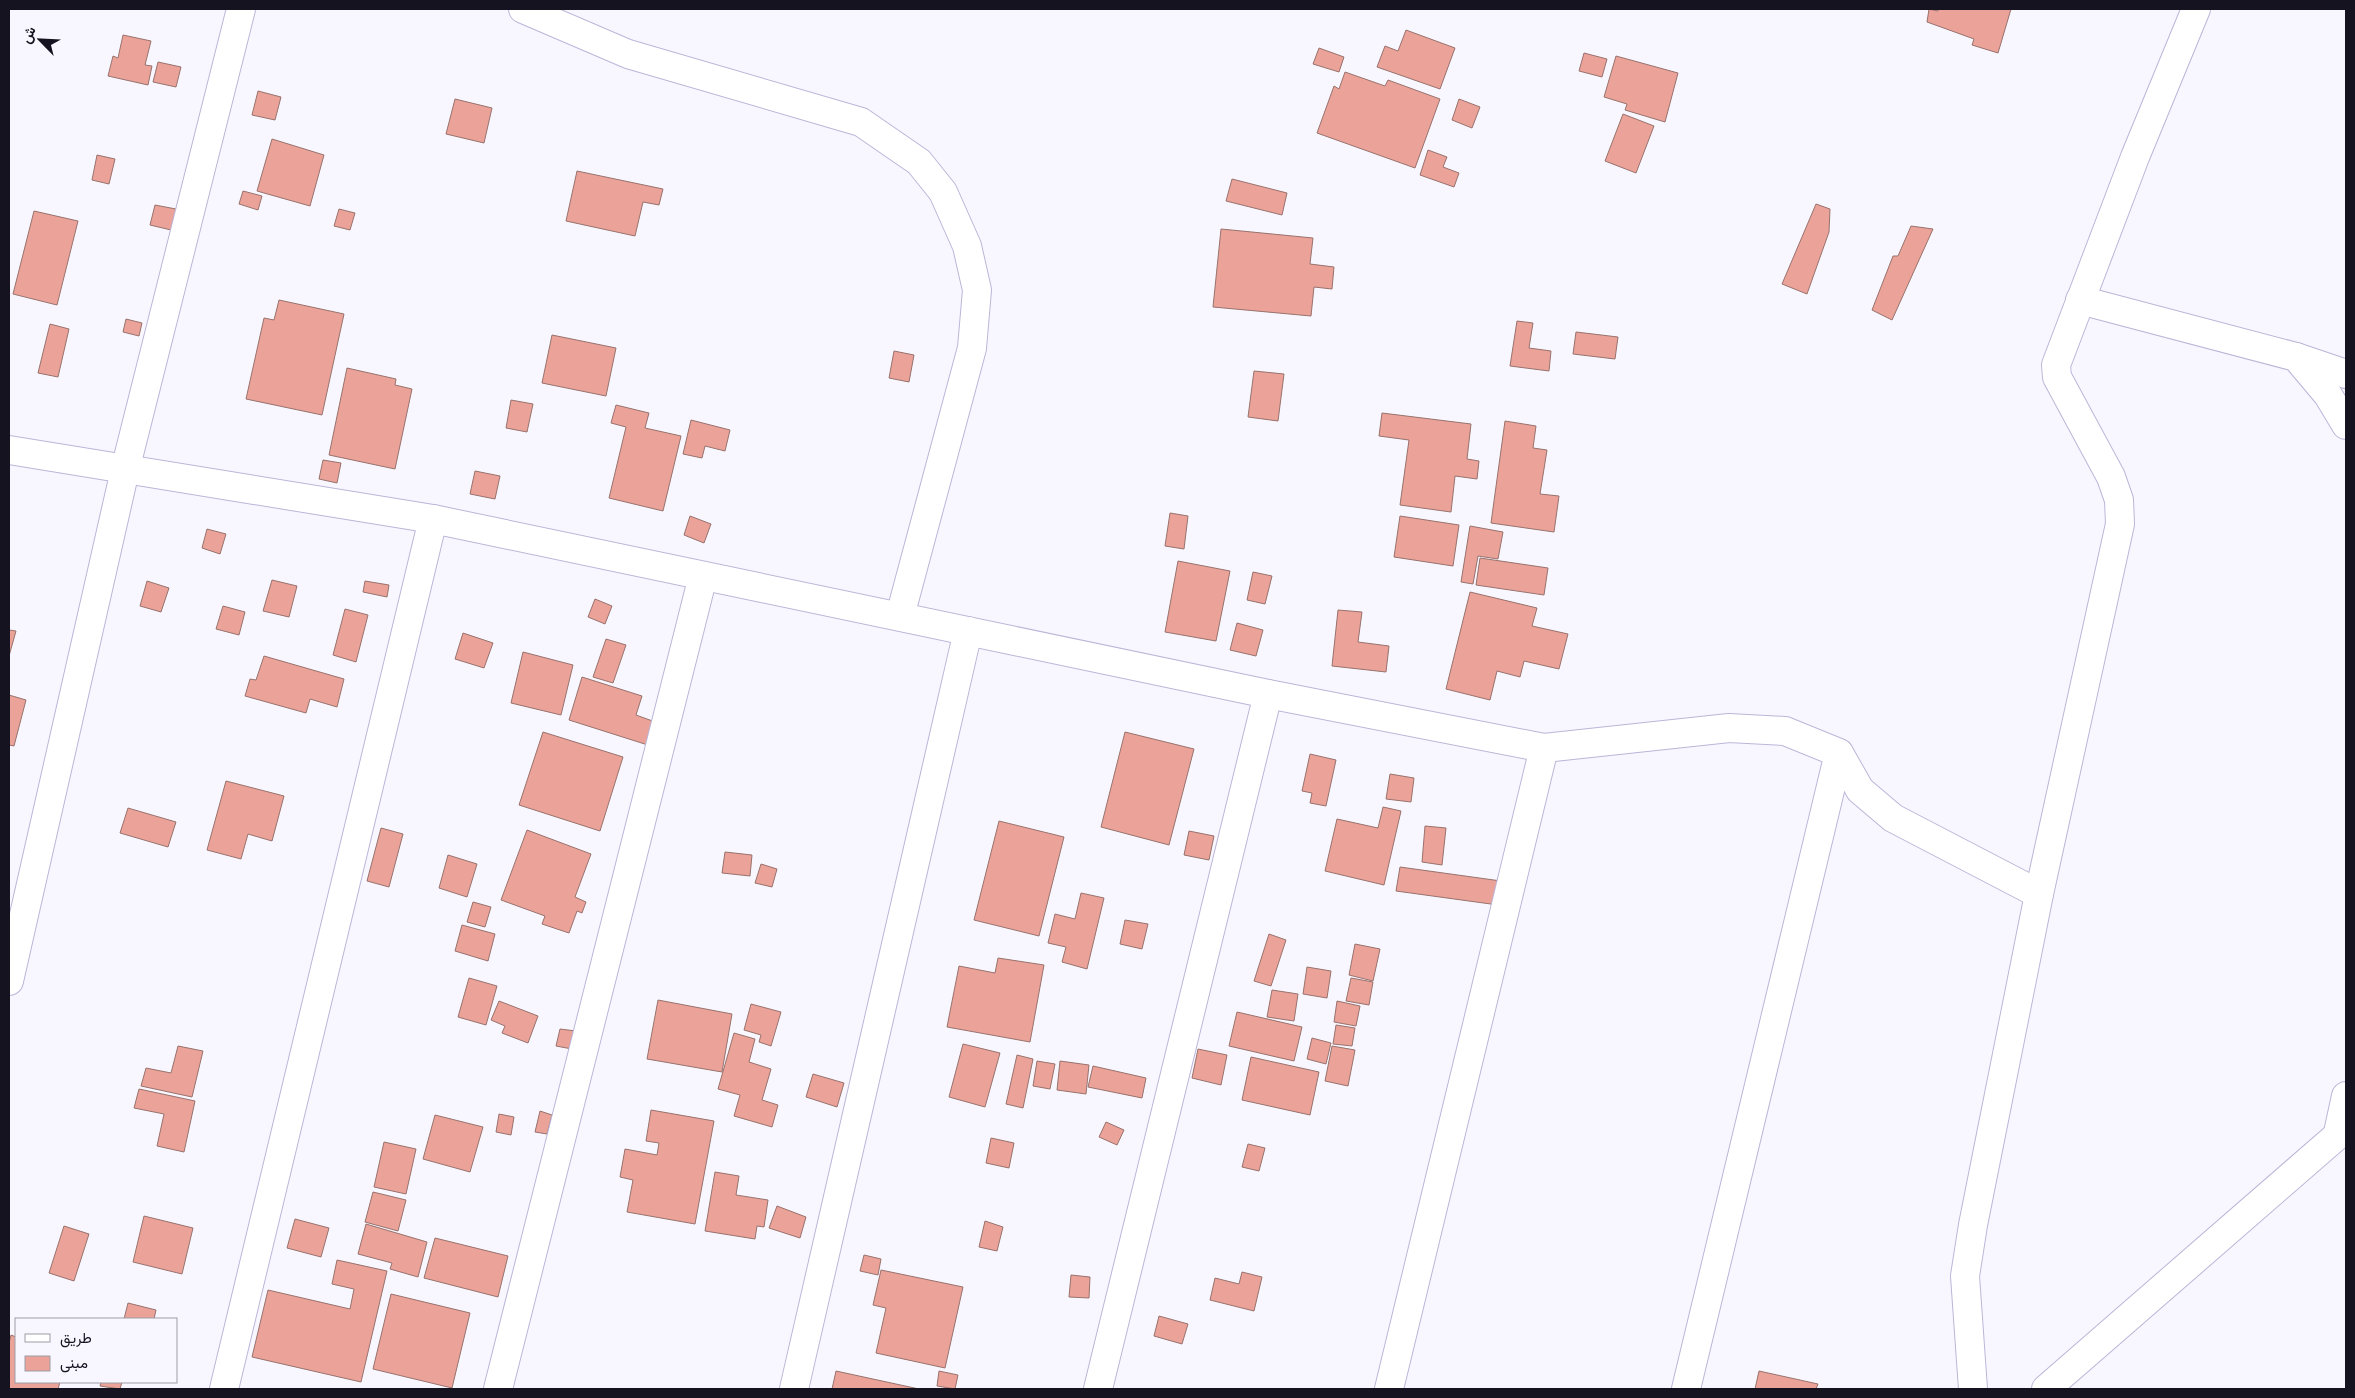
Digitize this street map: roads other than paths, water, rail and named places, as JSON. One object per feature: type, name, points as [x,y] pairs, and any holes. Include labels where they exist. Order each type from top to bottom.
[{"type":"street","points":[[9,981],[125,470],[241,9]]},
{"type":"street","points":[[523,9],[628,54],[861,122],[919,162],[943,192],[967,246],[977,290],[972,338],[900,616]]},
{"type":"street","points":[[1973,1389],[1966,1276],[1973,1225],[2039,894],[2120,524],[2119,500],[2111,477],[2057,377],[2058,359],[2135,157],[2196,9]]},
{"type":"street","points":[[2080,300],[2296,356],[2346,374]]},
{"type":"street","points":[[2296,356],[2328,394],[2346,425]]},
{"type":"street","points":[[9,450],[433,519],[1268,694],[1544,748],[1728,728],[1785,731],[1839,753],[1860,790],[1893,818],[2039,894]]},
{"type":"street","points":[[224,1389],[433,519]]},
{"type":"street","points":[[498,1389],[704,576]]},
{"type":"street","points":[[794,1389],[968,631]]},
{"type":"street","points":[[1098,1389],[1268,694]]},
{"type":"street","points":[[1389,1389],[1544,748]]},
{"type":"street","points":[[1686,1389],[1839,753]]},
{"type":"street","points":[[2046,1389],[2342,1131],[2346,1096]]}]
